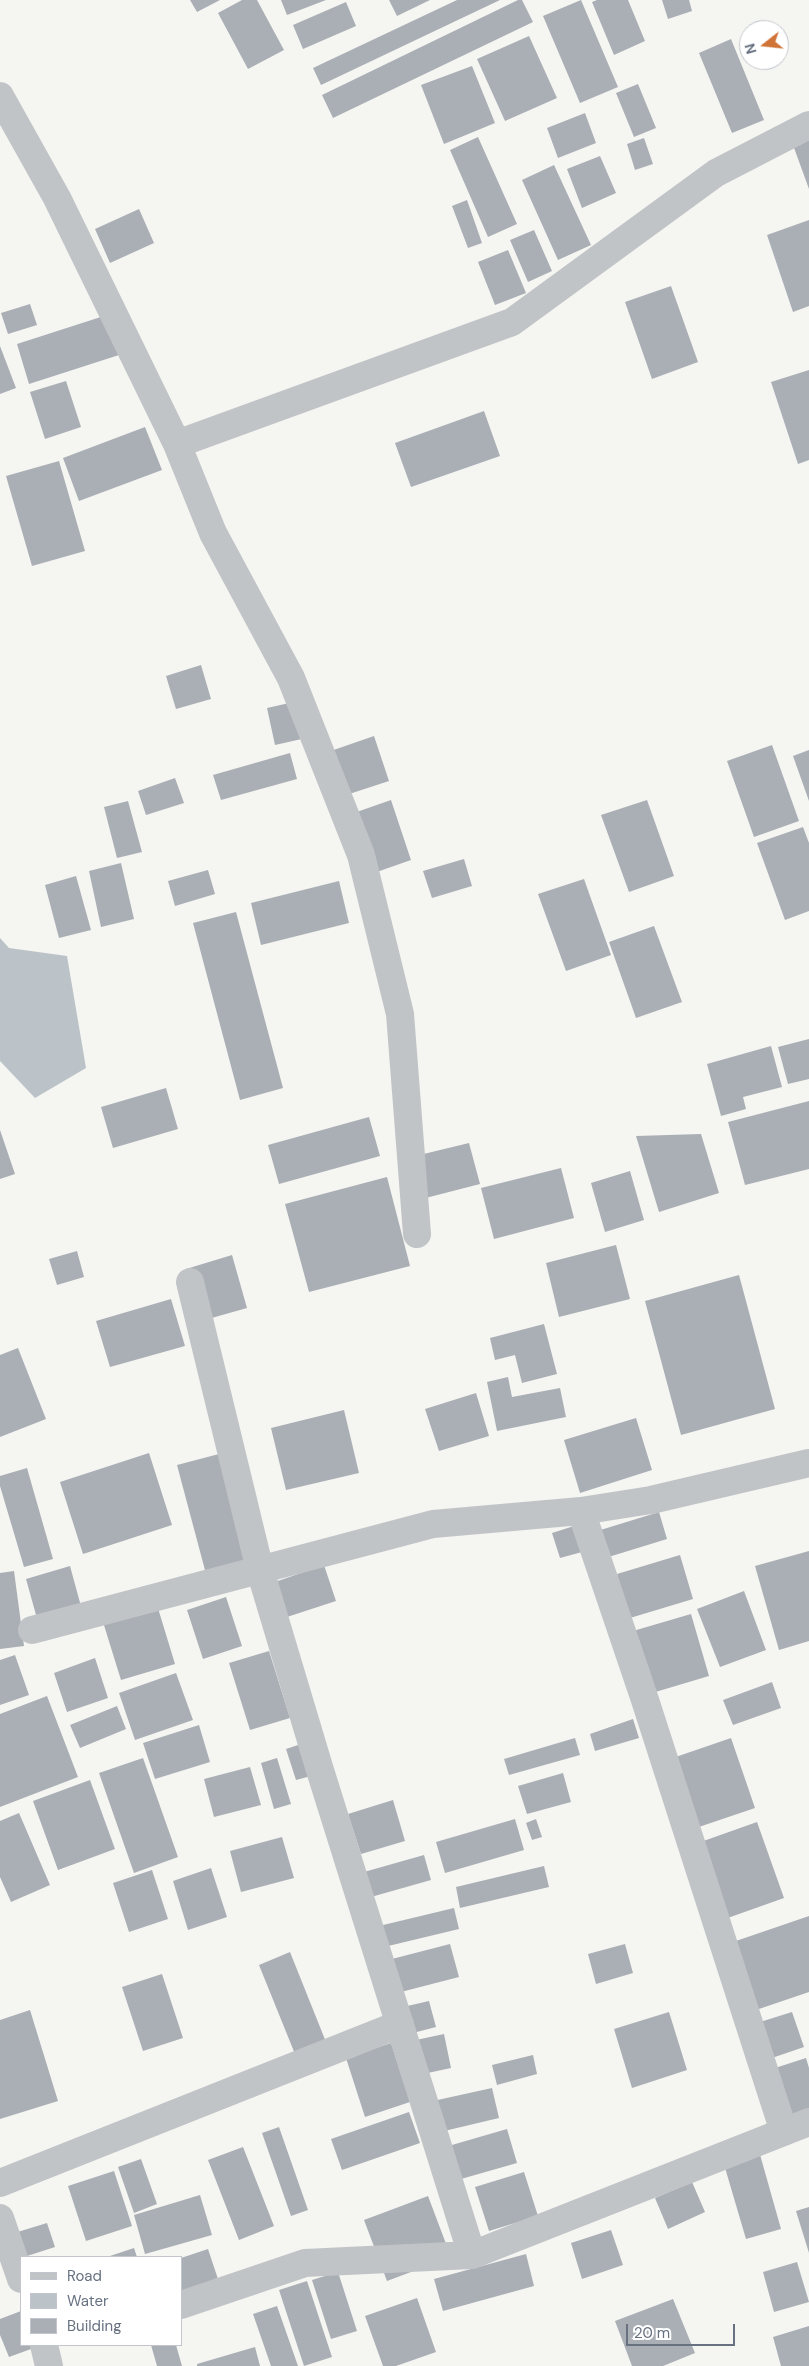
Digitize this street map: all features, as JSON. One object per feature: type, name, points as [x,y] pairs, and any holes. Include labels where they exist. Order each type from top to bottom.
[{"type":"street","points":[[0,96],[57,198],[177,444],[213,533],[291,678],[361,855],[400,1014],[417,1234]]},
{"type":"street","points":[[177,444],[512,322],[716,173],[809,125]]},
{"type":"street","points":[[190,1282],[260,1570],[472,2255]]},
{"type":"street","points":[[32,1630],[433,1524],[581,1511],[651,1500],[809,1463]]},
{"type":"street","points":[[581,1511],[645,1700],[784,2132]]},
{"type":"street","points":[[0,2183],[400,2024]]},
{"type":"street","points":[[182,2305],[305,2263],[472,2255],[809,2122]]},
{"type":"street","points":[[0,2218],[20,2276]]},
{"type":"water","points":[[0,938],[9,948],[67,956],[86,1068],[35,1098],[0,1061]]},
{"type":"building","points":[[190,0],[220,0],[197,12]]},
{"type":"building","points":[[242,0],[257,0],[284,50],[248,69],[218,13]]},
{"type":"building","points":[[281,0],[326,0],[287,15]]},
{"type":"building","points":[[389,0],[430,0],[397,16]]},
{"type":"building","points":[[457,0],[500,0],[321,85],[313,68]]},
{"type":"building","points":[[518,0],[522,0],[533,22],[333,118],[322,95]]},
{"type":"building","points":[[581,0],[618,87],[580,103],[543,16]]},
{"type":"building","points":[[597,0],[628,0],[645,41],[614,55],[592,2]]},
{"type":"building","points":[[662,0],[689,0],[692,11],[668,19]]},
{"type":"building","points":[[346,2],[356,26],[303,49],[293,25]]},
{"type":"building","points":[[529,36],[557,98],[505,121],[477,59]]},
{"type":"building","points":[[731,39],[739,59],[739,70],[744,70],[764,120],[732,133],[699,53]]},
{"type":"building","points":[[472,66],[495,123],[444,144],[421,85]]},
{"type":"building","points":[[638,84],[656,128],[634,137],[616,93]]},
{"type":"building","points":[[585,113],[596,143],[558,158],[547,128]]},
{"type":"building","points":[[478,137],[517,224],[488,237],[450,150]]},
{"type":"building","points":[[644,138],[653,164],[635,170],[627,144]]},
{"type":"building","points":[[809,139],[809,189],[793,145]]},
{"type":"building","points":[[600,156],[616,193],[582,208],[567,169]]},
{"type":"building","points":[[554,165],[591,245],[558,260],[522,180]]},
{"type":"building","points":[[467,200],[482,243],[468,248],[452,206]]},
{"type":"building","points":[[139,209],[154,243],[110,263],[95,229]]},
{"type":"building","points":[[809,220],[809,306],[793,312],[767,235]]},
{"type":"building","points":[[534,230],[552,271],[528,282],[510,240]]},
{"type":"building","points":[[508,250],[526,293],[495,305],[478,262]]},
{"type":"building","points":[[671,286],[698,362],[652,379],[625,302]]},
{"type":"building","points":[[30,304],[37,325],[8,334],[1,313]]},
{"type":"building","points":[[107,315],[119,355],[29,384],[17,344]]},
{"type":"building","points":[[0,346],[16,388],[0,394]]},
{"type":"building","points":[[809,370],[809,460],[798,464],[771,382]]},
{"type":"building","points":[[66,381],[81,427],[45,439],[30,392]]},
{"type":"building","points":[[484,411],[500,456],[411,487],[395,443]]},
{"type":"building","points":[[145,427],[162,470],[79,501],[63,458]]},
{"type":"building","points":[[59,461],[85,551],[32,566],[6,476]]},
{"type":"building","points":[[201,665],[211,699],[176,709],[166,676]]},
{"type":"building","points":[[307,699],[315,736],[275,745],[267,708]]},
{"type":"building","points":[[374,736],[389,781],[340,797],[325,753]]},
{"type":"building","points":[[772,745],[799,821],[754,837],[727,761]]},
{"type":"building","points":[[809,750],[809,801],[793,756]]},
{"type":"building","points":[[290,753],[297,779],[221,800],[213,775]]},
{"type":"building","points":[[175,778],[184,803],[146,815],[138,791]]},
{"type":"building","points":[[391,800],[411,860],[371,874],[351,814]]},
{"type":"building","points":[[647,800],[674,876],[629,892],[601,815]]},
{"type":"building","points":[[128,801],[142,852],[117,858],[104,807]]},
{"type":"building","points":[[803,827],[809,843],[809,911],[785,920],[757,843]]},
{"type":"building","points":[[464,859],[472,886],[432,898],[423,871]]},
{"type":"building","points":[[121,863],[134,919],[101,927],[89,871]]},
{"type":"building","points":[[208,870],[215,894],[175,906],[168,881]]},
{"type":"building","points":[[76,876],[91,930],[59,938],[45,885]]},
{"type":"building","points":[[584,879],[611,955],[566,971],[538,894]]},
{"type":"building","points":[[339,881],[349,923],[261,945],[251,903]]},
{"type":"building","points":[[236,912],[283,1088],[240,1100],[193,923]]},
{"type":"building","points":[[654,926],[682,1002],[636,1018],[609,942]]},
{"type":"building","points":[[809,1039],[809,1079],[788,1084],[778,1047]]},
{"type":"building","points":[[771,1046],[782,1087],[743,1097],[746,1109],[721,1116],[707,1064]]},
{"type":"building","points":[[166,1088],[178,1129],[113,1148],[101,1107]]},
{"type":"building","points":[[809,1101],[809,1169],[745,1185],[728,1122]]},
{"type":"building","points":[[369,1117],[380,1156],[279,1184],[268,1145]]},
{"type":"building","points":[[0,1130],[15,1174],[0,1179]]},
{"type":"building","points":[[701,1134],[719,1193],[659,1212],[636,1136]]},
{"type":"building","points":[[469,1143],[480,1184],[414,1201],[403,1159]]},
{"type":"building","points":[[561,1168],[574,1218],[494,1239],[481,1188]]},
{"type":"building","points":[[630,1171],[644,1220],[605,1232],[591,1183]]},
{"type":"building","points":[[387,1177],[410,1266],[309,1292],[285,1204]]},
{"type":"building","points":[[616,1245],[630,1299],[559,1317],[546,1263]]},
{"type":"building","points":[[77,1251],[84,1277],[57,1285],[49,1259]]},
{"type":"building","points":[[232,1255],[247,1308],[201,1321],[186,1269]]},
{"type":"building","points":[[739,1275],[775,1409],[681,1435],[645,1301]]},
{"type":"building","points":[[171,1299],[185,1346],[110,1367],[96,1321]]},
{"type":"building","points":[[544,1324],[557,1374],[522,1383],[515,1355],[495,1360],[490,1338]]},
{"type":"building","points":[[18,1348],[46,1419],[0,1437],[0,1355]]},
{"type":"building","points":[[508,1377],[512,1397],[560,1388],[566,1417],[497,1431],[487,1382]]},
{"type":"building","points":[[476,1393],[489,1436],[439,1451],[425,1409]]},
{"type":"building","points":[[344,1410],[359,1473],[286,1490],[271,1428]]},
{"type":"building","points":[[636,1418],[652,1470],[580,1493],[564,1440]]},
{"type":"building","points":[[149,1453],[172,1525],[83,1554],[60,1482]]},
{"type":"building","points":[[219,1454],[252,1578],[210,1589],[177,1465]]},
{"type":"building","points":[[27,1468],[53,1559],[24,1567],[0,1486],[0,1476]]},
{"type":"building","points":[[659,1512],[667,1539],[602,1559],[594,1532]]},
{"type":"building","points":[[574,1526],[582,1552],[560,1558],[552,1533]]},
{"type":"building","points":[[809,1551],[809,1641],[779,1650],[755,1566]]},
{"type":"building","points":[[680,1555],[693,1599],[630,1618],[617,1574]]},
{"type":"building","points":[[324,1565],[336,1601],[287,1617],[275,1582]]},
{"type":"building","points":[[70,1566],[82,1610],[38,1622],[26,1579]]},
{"type":"building","points":[[14,1571],[24,1646],[0,1649],[0,1573]]},
{"type":"building","points":[[744,1591],[766,1650],[720,1667],[697,1609]]},
{"type":"building","points":[[226,1597],[242,1646],[203,1659],[187,1610]]},
{"type":"building","points":[[157,1605],[175,1664],[121,1680],[103,1622]]},
{"type":"building","points":[[691,1614],[709,1676],[652,1693],[633,1631]]},
{"type":"building","points":[[269,1651],[290,1718],[250,1730],[229,1663]]},
{"type":"building","points":[[15,1655],[29,1695],[0,1705],[0,1660]]},
{"type":"building","points":[[95,1658],[108,1698],[67,1712],[54,1673]]},
{"type":"building","points":[[176,1673],[193,1720],[135,1740],[119,1693]]},
{"type":"building","points":[[772,1682],[781,1708],[733,1725],[723,1700]]},
{"type":"building","points":[[47,1696],[78,1777],[0,1807],[0,1714]]},
{"type":"building","points":[[117,1706],[126,1729],[80,1748],[70,1725]]},
{"type":"building","points":[[633,1719],[639,1738],[595,1751],[590,1734]]},
{"type":"building","points":[[199,1725],[210,1762],[155,1779],[143,1743]]},
{"type":"building","points":[[575,1738],[580,1755],[509,1775],[504,1759]]},
{"type":"building","points":[[731,1738],[755,1808],[687,1831],[664,1761]]},
{"type":"building","points":[[301,1744],[311,1776],[296,1780],[286,1749]]},
{"type":"building","points":[[143,1758],[178,1857],[134,1873],[99,1773]]},
{"type":"building","points":[[277,1758],[291,1804],[274,1809],[261,1763]]},
{"type":"building","points":[[250,1767],[261,1805],[214,1817],[204,1779]]},
{"type":"building","points":[[563,1773],[571,1802],[527,1814],[518,1786]]},
{"type":"building","points":[[90,1780],[115,1849],[58,1870],[33,1801]]},
{"type":"building","points":[[393,1800],[405,1841],[361,1854],[348,1814]]},
{"type":"building","points":[[19,1813],[50,1885],[11,1902],[0,1877],[0,1821]]},
{"type":"building","points":[[515,1819],[524,1850],[445,1873],[436,1842]]},
{"type":"building","points":[[536,1819],[542,1837],[532,1840],[526,1823]]},
{"type":"building","points":[[757,1822],[784,1898],[722,1920],[695,1844]]},
{"type":"building","points":[[282,1837],[294,1878],[241,1892],[230,1851]]},
{"type":"building","points":[[424,1855],[431,1880],[371,1897],[364,1872]]},
{"type":"building","points":[[544,1866],[549,1887],[460,1908],[456,1887]]},
{"type":"building","points":[[211,1868],[227,1917],[188,1930],[173,1881]]},
{"type":"building","points":[[152,1870],[168,1919],[129,1932],[113,1883]]},
{"type":"building","points":[[454,1908],[459,1929],[384,1947],[379,1926]]},
{"type":"building","points":[[809,1916],[809,1992],[756,2010],[733,1942]]},
{"type":"building","points":[[450,1944],[459,1977],[397,1993],[388,1960]]},
{"type":"building","points":[[625,1944],[633,1973],[596,1984],[588,1954]]},
{"type":"building","points":[[290,1952],[326,2042],[295,2054],[259,1965]]},
{"type":"building","points":[[162,1974],[183,2038],[143,2051],[122,1987]]},
{"type":"building","points":[[429,2001],[436,2027],[409,2034],[403,2007]]},
{"type":"building","points":[[30,2010],[58,2101],[0,2119],[0,2020]]},
{"type":"building","points":[[669,2012],[687,2070],[632,2088],[614,2029]]},
{"type":"building","points":[[792,2012],[804,2047],[769,2059],[757,2023]]},
{"type":"building","points":[[444,2034],[451,2068],[423,2074],[416,2040]]},
{"type":"building","points":[[391,2043],[410,2102],[365,2117],[346,2058]]},
{"type":"building","points":[[533,2055],[537,2074],[497,2085],[492,2065]]},
{"type":"building","points":[[806,2058],[809,2068],[809,2111],[789,2118],[772,2069]]},
{"type":"building","points":[[492,2088],[499,2118],[440,2132],[433,2101]]},
{"type":"building","points":[[409,2112],[420,2143],[342,2170],[331,2139]]},
{"type":"building","points":[[279,2127],[308,2210],[291,2216],[262,2133]]},
{"type":"building","points":[[507,2129],[517,2163],[454,2181],[445,2147]]},
{"type":"building","points":[[243,2147],[274,2226],[239,2240],[208,2160]]},
{"type":"building","points":[[759,2151],[781,2229],[746,2239],[723,2161]]},
{"type":"building","points":[[141,2159],[157,2204],[134,2213],[118,2167]]},
{"type":"building","points":[[114,2171],[132,2226],[86,2241],[68,2186]]},
{"type":"building","points":[[524,2172],[538,2216],[489,2231],[475,2187]]},
{"type":"building","points":[[692,2182],[705,2212],[668,2229],[655,2198]]},
{"type":"building","points":[[200,2195],[212,2235],[145,2254],[134,2215]]},
{"type":"building","points":[[428,2196],[451,2257],[387,2281],[364,2220]]},
{"type":"building","points":[[809,2207],[809,2253],[796,2211]]},
{"type":"building","points":[[47,2223],[55,2247],[23,2256],[11,2234]]},
{"type":"building","points":[[611,2230],[623,2265],[582,2279],[571,2243]]},
{"type":"building","points":[[134,2248],[137,2256],[110,2256]]},
{"type":"building","points":[[208,2249],[220,2285],[182,2298],[182,2258]]},
{"type":"building","points":[[526,2254],[534,2286],[443,2311],[434,2279]]},
{"type":"building","points":[[797,2262],[809,2302],[774,2312],[763,2272]]},
{"type":"building","points":[[338,2272],[357,2331],[331,2339],[312,2280]]},
{"type":"building","points":[[307,2281],[332,2357],[304,2366],[279,2290]]},
{"type":"building","points":[[417,2298],[436,2352],[396,2366],[383,2366],[365,2316]]},
{"type":"building","points":[[673,2299],[695,2353],[663,2366],[632,2366],[615,2321]]},
{"type":"building","points":[[277,2306],[298,2366],[271,2366],[253,2314]]},
{"type":"building","points":[[20,2311],[20,2346],[39,2346],[9,2357],[0,2335],[0,2319]]},
{"type":"building","points":[[809,2326],[809,2366],[781,2366],[773,2337]]},
{"type":"building","points":[[151,2346],[176,2346],[182,2366],[157,2366]]},
{"type":"building","points":[[255,2347],[260,2366],[197,2366],[197,2364]]}]
